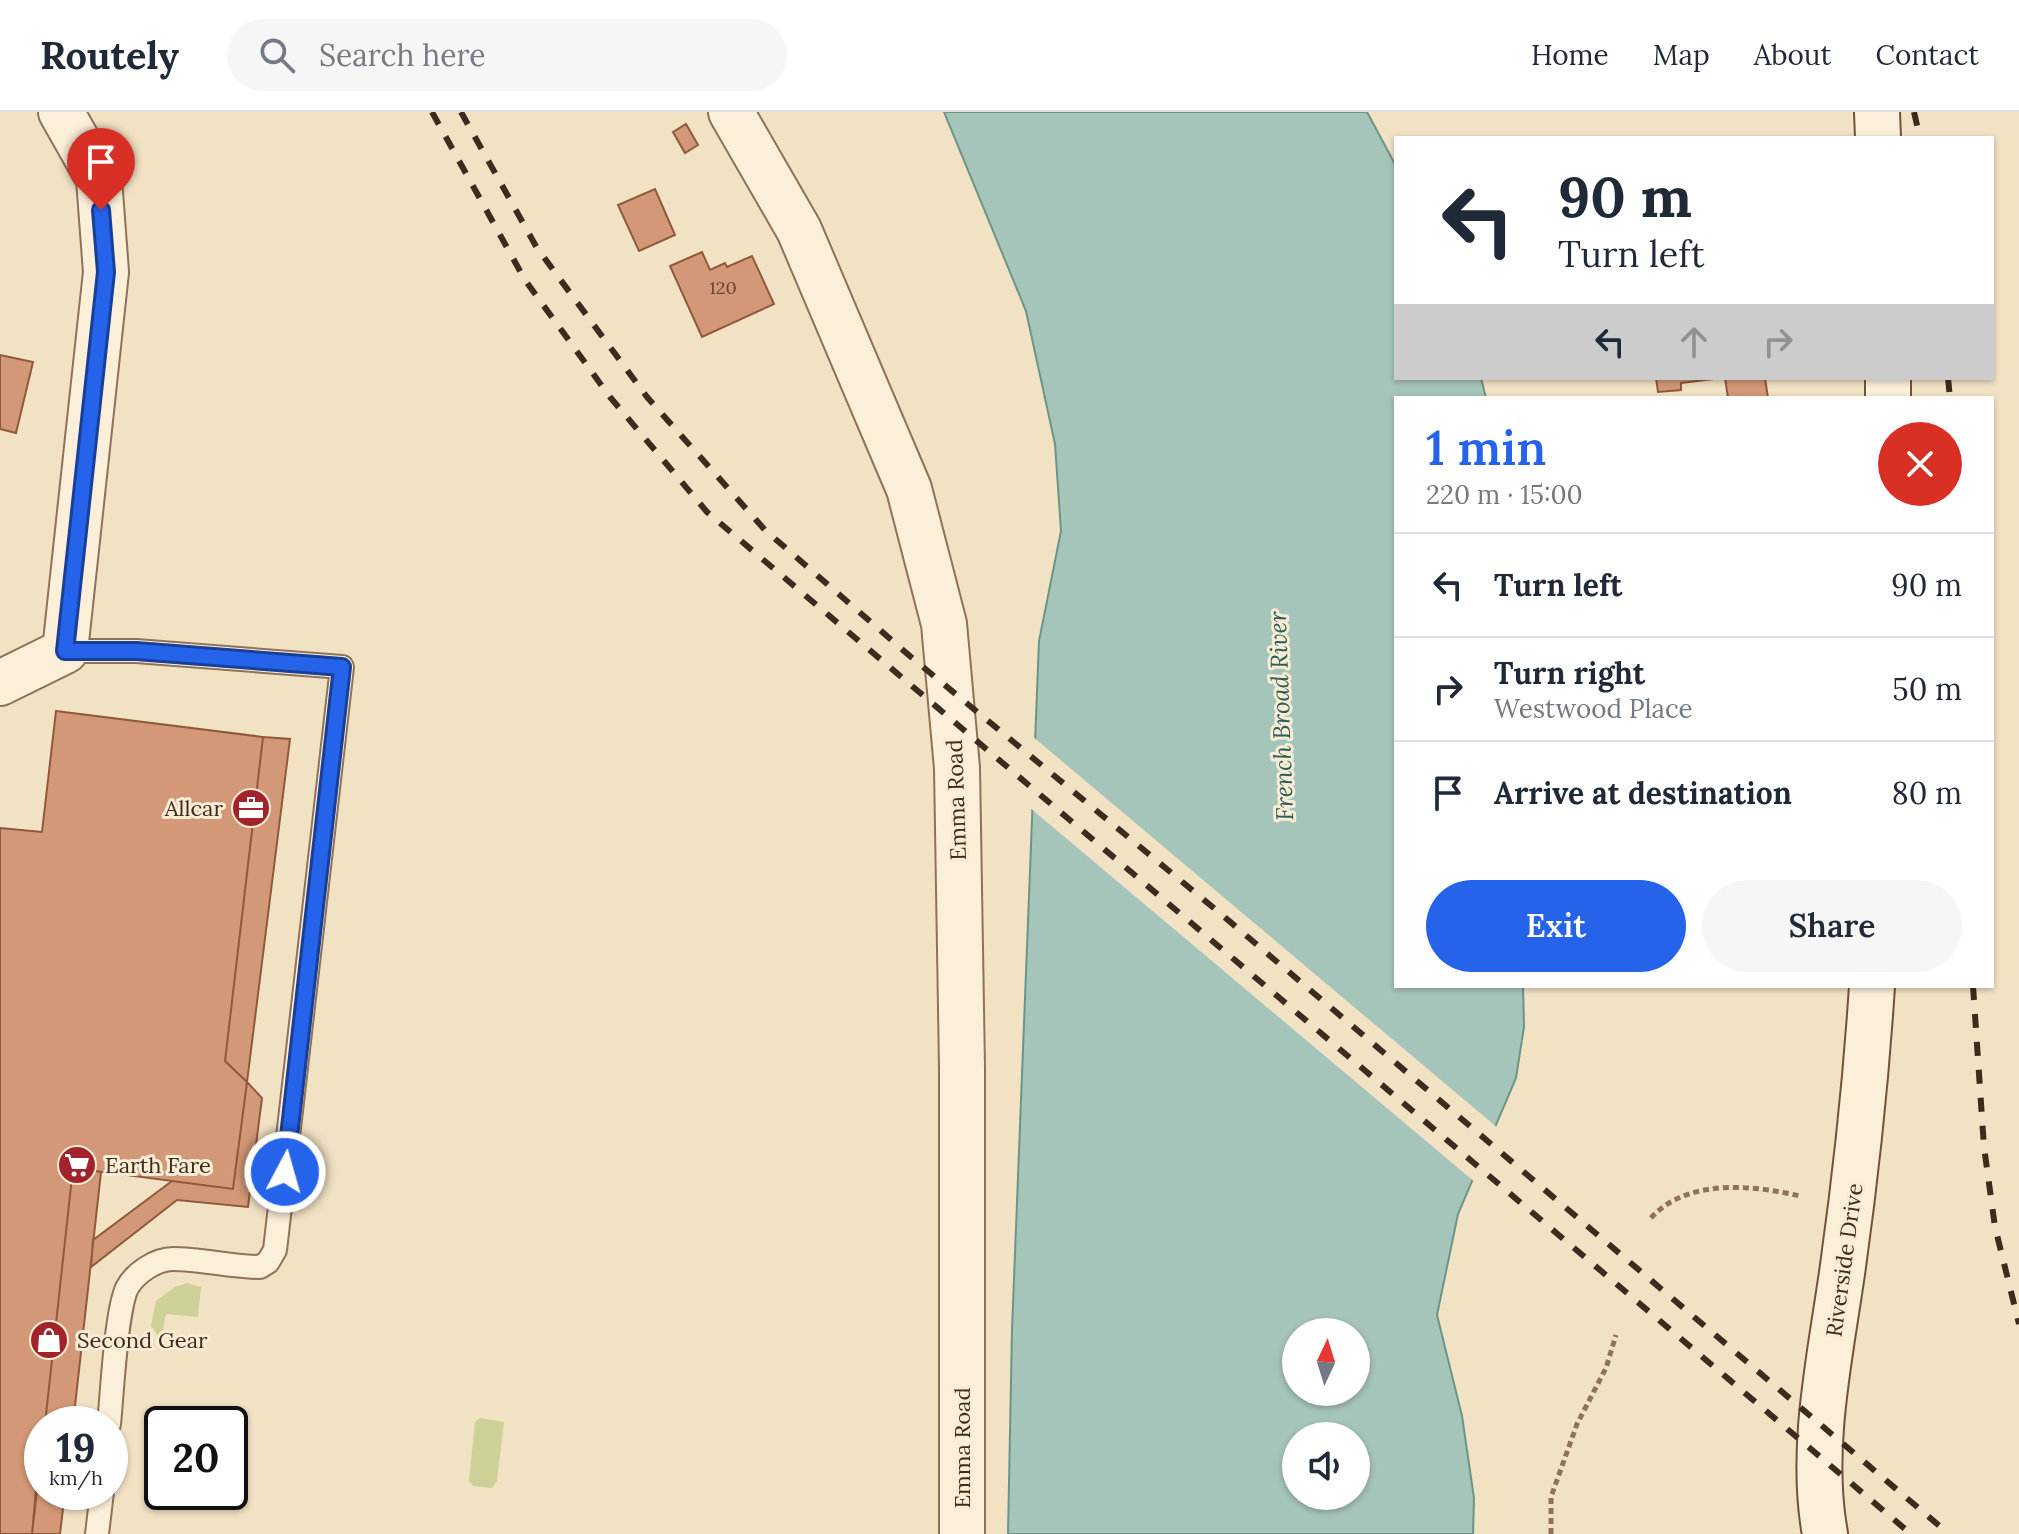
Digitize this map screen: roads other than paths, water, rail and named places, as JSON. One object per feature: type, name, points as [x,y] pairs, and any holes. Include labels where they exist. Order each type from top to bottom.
[{"type":"street","points":[[0,683],[65,651],[106,272],[99,179],[61,112]]},
{"type":"street","name":"Emma Road","points":[[731,112],[799,230],[909,489],[944,624],[957,768],[962,1068],[962,1534]]},
{"type":"street","points":[[1877,112],[1878,136]]},
{"type":"street","name":"Riverside Drive","points":[[1825,1534],[1820,1479],[1821,1435],[1854,1188],[1872,988]]},
{"type":"lane","points":[[65,651],[136,651],[342,667],[275,1250],[268,1262],[260,1267],[170,1259],[153,1264],[141,1273],[127,1288],[111,1406]]},
{"type":"lane","points":[[97,1534],[100,1510]]},
{"type":"water","name":"French Broad River","points":[[944,112],[1367,112],[1394,162],[1394,380],[1482,380],[1486,396],[1394,396],[1394,988],[1523,988],[1524,1027],[1516,1078],[1458,1214],[1437,1315],[1462,1416],[1474,1498],[1473,1534],[1008,1534],[1012,1330],[1039,641],[1061,531],[1055,444],[1026,311]]},
{"type":"railway","points":[[432,112],[525,280],[610,397],[707,512],[1911,1534]]},
{"type":"railway","points":[[461,112],[537,248],[647,397],[765,530],[911,657],[1215,909],[1949,1534]]},
{"type":"railway","points":[[1914,112],[1920,136]]},
{"type":"railway","points":[[1948,380],[1950,396]]},
{"type":"railway","points":[[1973,988],[1984,1147],[1995,1227],[2019,1324]]},
{"type":"place","name":"Allcar","points":[[251,808]]},
{"type":"place","name":"Earth Fare","points":[[77,1165]]},
{"type":"place","name":"Second Gear","points":[[49,1340]]}]
